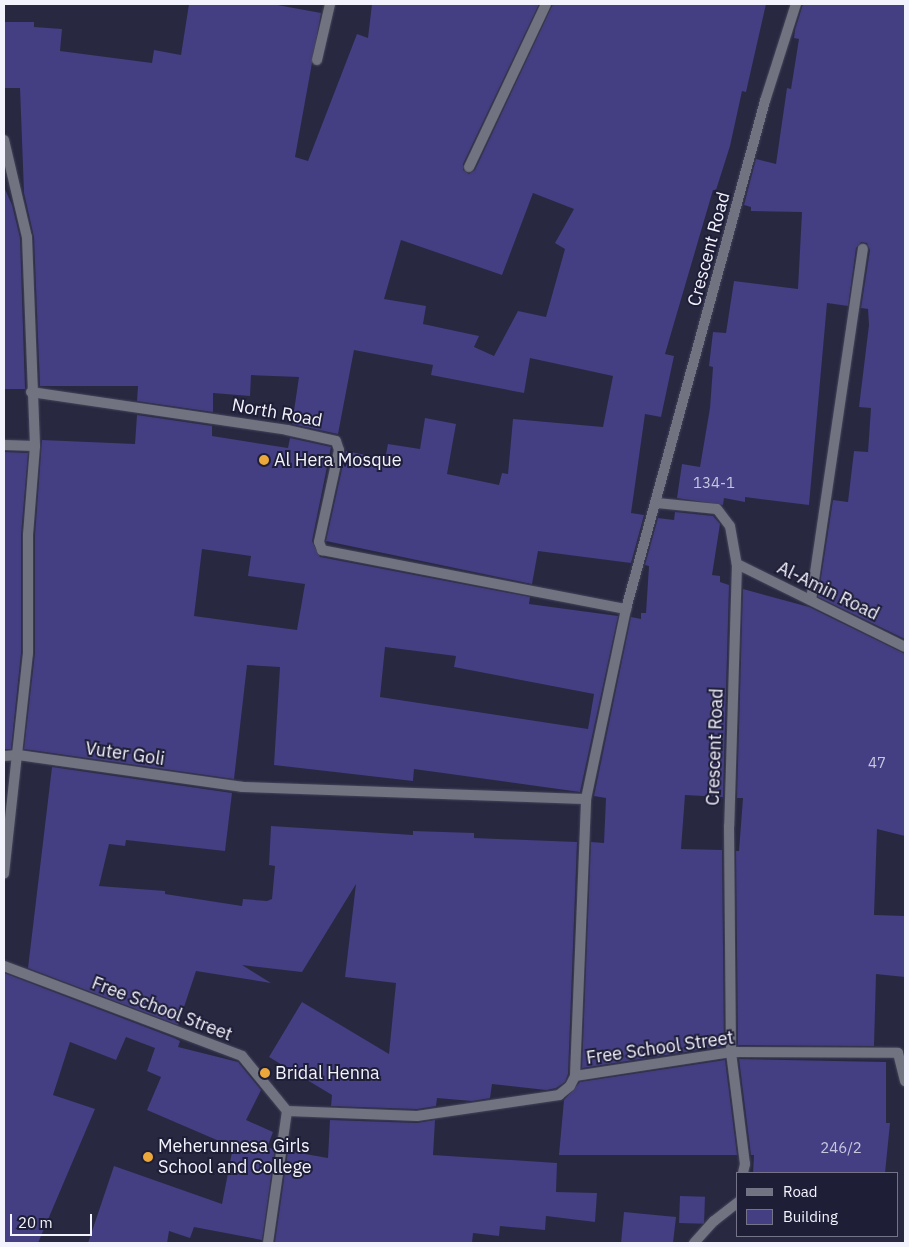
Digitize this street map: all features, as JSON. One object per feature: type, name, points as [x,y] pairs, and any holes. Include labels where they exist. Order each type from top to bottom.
[{"type":"street","points":[[317,60],[330,4]]},
{"type":"street","points":[[469,167],[546,4]]},
{"type":"street","name":"Crescent Road","points":[[576,1076],[586,799],[626,610],[657,503],[765,101],[796,4]]},
{"type":"street","points":[[4,140],[27,237],[34,446],[28,535],[28,653],[4,874]]},
{"type":"street","points":[[810,600],[863,249]]},
{"type":"street","name":"North Road","points":[[31,392],[288,430],[336,440],[339,450],[319,542],[322,550],[626,610]]},
{"type":"street","points":[[4,445],[34,446]]},
{"type":"street","name":"Crescent Road","points":[[657,503],[717,509],[730,526],[737,564],[729,826],[731,1052],[743,1172]]},
{"type":"street","name":"Al-Amin Road","points":[[737,564],[905,647]]},
{"type":"street","name":"Vuter Goli","points":[[4,756],[18,755],[242,786],[586,799]]},
{"type":"street","name":"Free School Street","points":[[4,966],[242,1056],[287,1111],[417,1116],[559,1095],[570,1086],[576,1076],[731,1052],[898,1053],[905,1081]]},
{"type":"street","points":[[268,1243],[287,1111]]},
{"type":"street","points":[[694,1243],[714,1221],[736,1204]]},
{"type":"building","points":[[189,4],[272,4],[321,13],[295,157],[308,161],[357,34],[368,38],[372,4],[539,4],[463,164],[463,170],[469,174],[475,170],[553,4],[766,4],[746,92],[742,91],[730,146],[716,190],[713,190],[665,354],[674,356],[661,417],[645,414],[631,513],[644,515],[631,563],[538,551],[532,584],[326,541],[346,451],[385,459],[388,444],[420,449],[425,418],[456,424],[447,474],[499,485],[502,473],[508,474],[513,419],[603,427],[613,376],[530,358],[524,393],[431,375],[433,365],[354,350],[338,434],[292,424],[299,377],[251,375],[250,396],[213,393],[213,412],[137,401],[138,386],[40,386],[34,237],[24,193],[20,88],[4,88],[4,22],[34,22],[34,27],[62,29],[60,51],[152,63],[154,50],[181,55]],"holes":[[[533,193],[574,209],[555,243],[565,249],[546,317],[518,311],[494,356],[474,347],[479,336],[423,324],[426,306],[384,299],[401,240],[502,275]]]},
{"type":"building","points":[[803,4],[905,4],[905,639],[818,597],[833,500],[848,502],[854,451],[868,452],[871,408],[859,407],[869,325],[868,309],[861,308],[870,250],[867,243],[861,242],[856,248],[848,306],[827,303],[809,505],[745,497],[745,502],[724,498],[723,505],[677,498],[682,464],[700,467],[710,408],[713,367],[709,366],[713,332],[726,333],[734,281],[798,289],[802,212],[751,211],[751,207],[744,205],[756,159],[776,164],[787,88],[791,89],[799,39],[794,38],[795,30]]},
{"type":"building","points":[[4,187],[12,205],[20,238],[25,389],[4,389]]},
{"type":"building","points":[[137,415],[212,426],[212,436],[288,448],[290,438],[331,447],[312,541],[320,557],[530,597],[529,604],[618,616],[580,792],[414,769],[413,781],[274,765],[280,667],[247,665],[234,779],[24,749],[35,653],[35,535],[42,440],[135,444]],"holes":[[[202,549],[251,556],[248,576],[305,584],[297,630],[194,616]],[[385,647],[456,656],[454,667],[594,694],[588,729],[380,697]]]},
{"type":"building","points":[[4,452],[28,453],[21,535],[21,653],[11,749],[4,749]]},
{"type":"building","points":[[675,512],[713,516],[720,524],[712,575],[720,576],[720,582],[729,585],[723,797],[685,795],[681,849],[722,850],[724,1046],[582,1068],[591,842],[604,843],[606,798],[594,796],[631,617],[641,619],[641,613],[646,613],[649,566],[645,565],[658,518],[674,520]]},
{"type":"building","points":[[743,589],[809,607],[905,654],[905,836],[877,829],[874,915],[905,916],[905,977],[876,974],[874,1046],[738,1045],[736,851],[739,851],[743,798],[737,798]]},
{"type":"building","points":[[52,767],[232,793],[225,851],[126,840],[125,846],[109,844],[99,886],[165,891],[165,894],[242,906],[243,899],[267,901],[272,899],[275,866],[269,865],[271,826],[413,835],[413,831],[474,833],[474,838],[577,842],[568,1074],[565,1082],[556,1088],[546,1090],[492,1084],[490,1098],[472,1101],[437,1098],[436,1106],[417,1109],[331,1106],[332,1095],[269,1057],[302,1002],[389,1054],[396,983],[345,977],[356,884],[302,972],[242,965],[271,983],[196,971],[178,1025],[28,968]]},
{"type":"building","points":[[4,973],[174,1038],[180,1041],[178,1047],[238,1062],[261,1090],[246,1120],[273,1132],[267,1148],[275,1149],[262,1240],[194,1227],[190,1238],[169,1231],[167,1243],[88,1243],[114,1166],[222,1204],[233,1147],[147,1110],[161,1077],[147,1071],[155,1048],[126,1037],[116,1060],[70,1042],[53,1095],[95,1109],[38,1243],[4,1243]]},
{"type":"building","points":[[739,1059],[886,1062],[886,1123],[890,1123],[885,1172],[753,1172],[754,1155],[751,1155]]},
{"type":"building","points":[[725,1060],[737,1155],[559,1155],[564,1100],[580,1082]]},
{"type":"building","points":[[330,1120],[417,1123],[435,1120],[433,1155],[557,1163],[556,1192],[597,1193],[595,1222],[546,1216],[545,1230],[500,1226],[499,1236],[473,1233],[472,1243],[275,1242],[288,1151],[328,1158]]},
{"type":"building","points":[[680,1196],[705,1197],[704,1224],[679,1223]]},
{"type":"building","points":[[624,1212],[676,1217],[673,1243],[621,1243]]},
{"type":"place","name":"Al Hera Mosque","points":[[264,460]]},
{"type":"place","name":"Bridal Henna","points":[[265,1073]]},
{"type":"place","name":"Meherunnesa Girls School and College","points":[[148,1157]]}]
